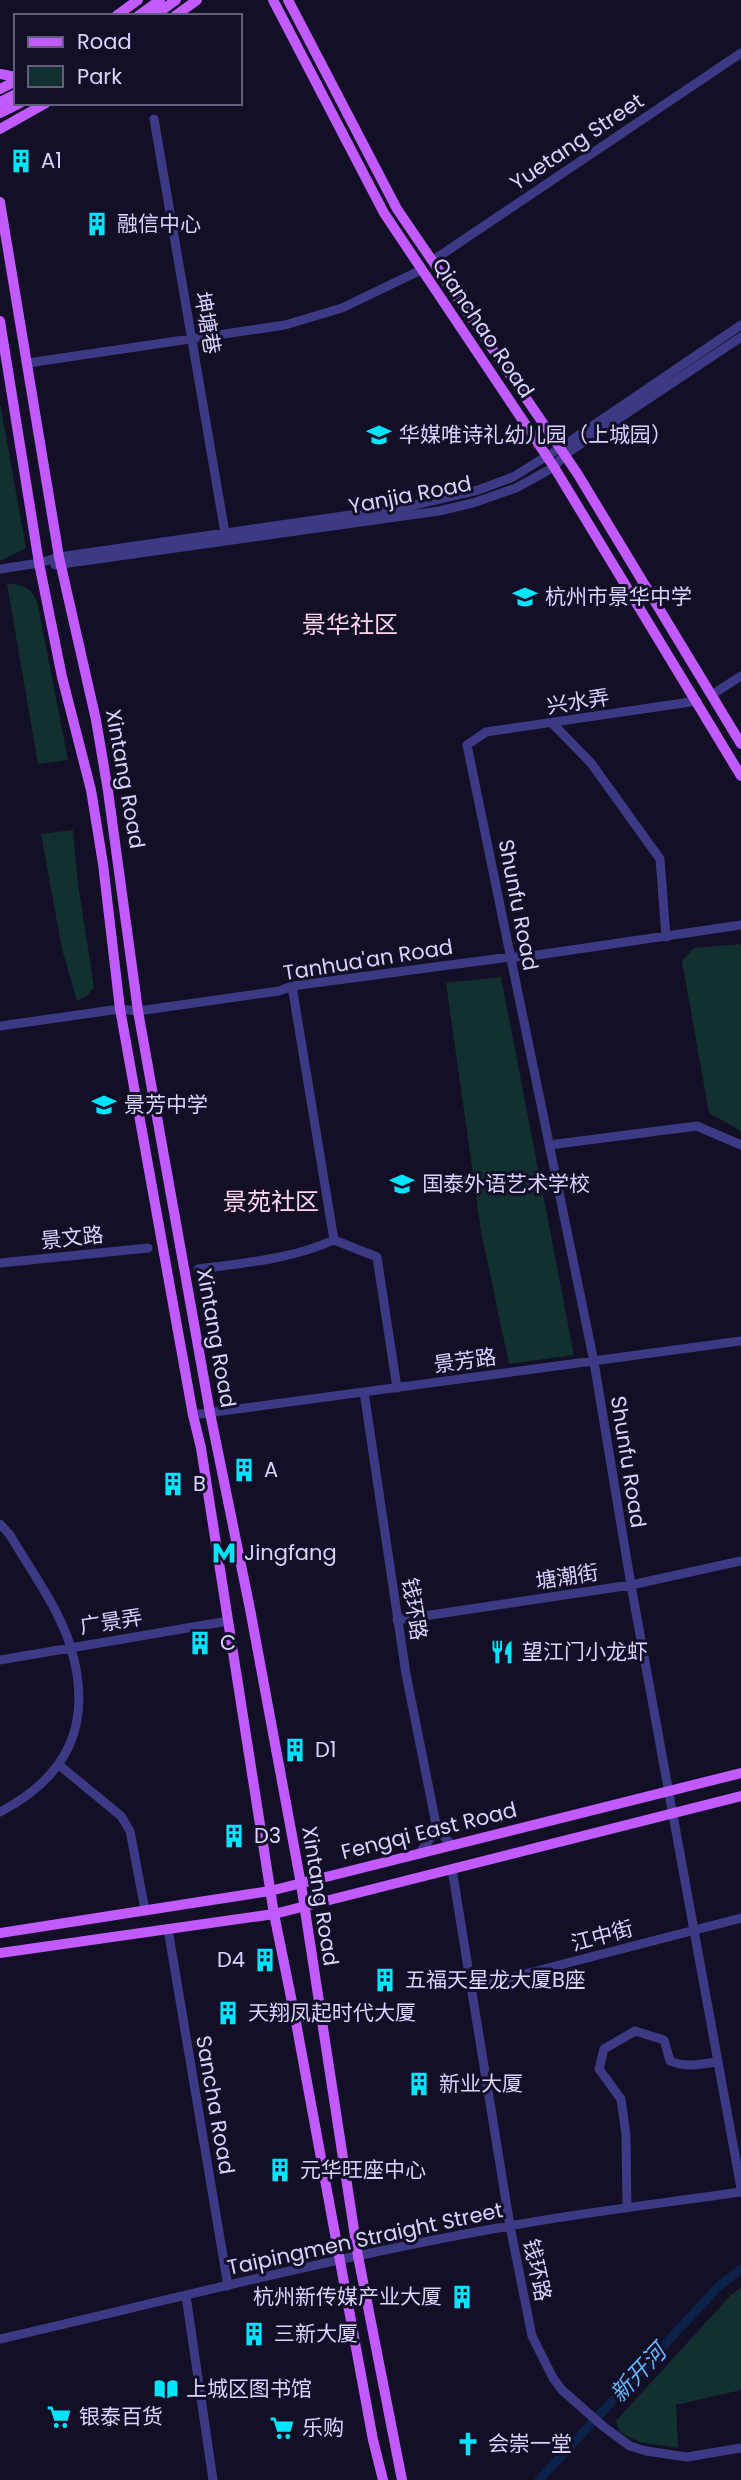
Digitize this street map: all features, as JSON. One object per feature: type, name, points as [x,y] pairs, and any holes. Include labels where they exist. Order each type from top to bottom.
[{"type":"main road","points":[[119,14],[138,0]]},
{"type":"main road","points":[[141,14],[160,0]]},
{"type":"main road","points":[[157,14],[176,0]]},
{"type":"main road","points":[[178,14],[197,0]]},
{"type":"main road","name":"Qianchao Road","points":[[273,0],[384,213],[554,467],[741,776]]},
{"type":"main road","name":"Qianchao Road","points":[[288,0],[391,198],[562,451],[713,694],[741,744]]},
{"type":"main road","points":[[0,113],[16,105]]},
{"type":"main road","points":[[0,129],[42,105]]},
{"type":"main road","name":"Xintang Road","points":[[0,202],[60,561],[96,720],[120,865],[138,1011],[209,1413],[250,1609],[300,1884],[358,2256],[402,2480]]},
{"type":"main road","name":"Xintang Road","points":[[0,321],[4,369],[39,563],[62,677],[91,790],[103,864],[120,1009],[201,1448],[274,1914],[373,2440],[383,2480]]},
{"type":"main road","name":"Fengqi East Road","points":[[0,1933],[270,1891],[741,1773]]},
{"type":"main road","name":"Fengqi East Road","points":[[0,1953],[303,1908],[741,1796]]},
{"type":"street","name":"Yuetang Street","points":[[432,261],[741,53]]},
{"type":"street","name":"坤塘巷","points":[[154,119],[225,533]]},
{"type":"street","points":[[28,363],[285,325],[342,308],[421,270]]},
{"type":"street","name":"Yanjia Road","points":[[60,561],[439,511],[516,488],[554,467],[562,451],[741,326]]},
{"type":"street","name":"Yanjia Road","points":[[60,561],[433,502],[502,482],[547,456],[562,451],[741,337]]},
{"type":"street","points":[[0,569],[60,561]]},
{"type":"street","points":[[713,694],[741,676]]},
{"type":"street","name":"兴水弄","points":[[467,745],[485,732],[697,701]]},
{"type":"street","points":[[553,724],[591,763],[660,859],[666,937]]},
{"type":"street","name":"Shunfu Road","points":[[467,745],[594,1362],[631,1585],[741,2190]]},
{"type":"street","name":"Tanhua'an Road","points":[[0,1026],[120,1009],[138,1011],[279,991],[292,986],[524,957],[741,925]]},
{"type":"street","points":[[292,986],[334,1240]]},
{"type":"street","points":[[549,1145],[697,1126],[741,1145]]},
{"type":"street","points":[[198,1269],[277,1258],[334,1240],[377,1257],[397,1388]]},
{"type":"street","name":"景文路","points":[[0,1263],[148,1248]]},
{"type":"street","name":"景芳路","points":[[193,1415],[741,1341]]},
{"type":"street","name":"钱环路","points":[[364,1392],[397,1620],[437,1829]]},
{"type":"street","points":[[0,1524],[10,1535],[57,1616],[70,1646],[78,1680],[79,1718],[69,1748],[59,1765],[26,1799],[0,1812]]},
{"type":"street","name":"塘潮街","points":[[397,1620],[631,1585],[741,1561]]},
{"type":"street","name":"广景弄","points":[[0,1660],[228,1621]]},
{"type":"street","points":[[59,1765],[121,1816],[130,1831],[145,1910]]},
{"type":"street","points":[[419,1853],[437,1829],[452,1845]]},
{"type":"street","name":"钱环路","points":[[452,1869],[510,2225],[532,2336],[562,2390],[630,2446],[687,2457],[741,2448]]},
{"type":"street","name":"江中街","points":[[471,1988],[741,1918]]},
{"type":"street","name":"Sancha Road","points":[[168,1929],[228,2286]]},
{"type":"street","points":[[627,2208],[621,2099],[599,2069],[604,2049],[635,2031],[664,2040],[670,2061],[676,2064],[686,2066],[717,2062]]},
{"type":"street","name":"Taipingmen Straight Street","points":[[0,2339],[339,2260],[510,2225],[741,2190]]},
{"type":"street","points":[[186,2296],[213,2480]]},
{"type":"green space","points":[[0,403],[26,548],[0,561]]},
{"type":"green space","points":[[7,584],[25,587],[37,601],[68,760],[38,764]]},
{"type":"green space","points":[[73,830],[78,884],[94,987],[87,996],[77,1001],[62,949],[41,834]]},
{"type":"green space","points":[[740,944],[741,1131],[709,1113],[682,961],[694,948]]},
{"type":"green space","points":[[501,977],[574,1355],[509,1364],[481,1231],[446,983]]},
{"type":"green space","points":[[741,2288],[741,2390],[676,2405],[678,2448],[639,2442],[620,2432],[616,2421],[730,2296]]},
{"type":"waterway","name":"新开河","points":[[539,2480],[718,2287],[741,2269]]},
{"type":"place","name":"A1","points":[[21,161]]},
{"type":"place","name":"融信中心","points":[[97,224]]},
{"type":"place","name":"华媒唯诗礼幼儿园（上城园）","points":[[379,435]]},
{"type":"place","name":"杭州市景华中学","points":[[525,597]]},
{"type":"place","name":"景芳中学","points":[[104,1105]]},
{"type":"place","name":"国泰外语艺术学校","points":[[402,1184]]},
{"type":"place","name":"A","points":[[244,1470]]},
{"type":"place","name":"B","points":[[173,1484]]},
{"type":"place","name":"Jingfang","points":[[224,1553]]},
{"type":"place","name":"C","points":[[200,1643]]},
{"type":"place","name":"望江门小龙虾","points":[[502,1652]]},
{"type":"place","name":"D1","points":[[295,1750]]},
{"type":"place","name":"D3","points":[[234,1836]]},
{"type":"place","name":"D4","points":[[265,1960]]},
{"type":"place","name":"五福天星龙大厦B座","points":[[385,1980]]},
{"type":"place","name":"天翔凤起时代大厦","points":[[228,2013]]},
{"type":"place","name":"新业大厦","points":[[419,2084]]},
{"type":"place","name":"元华旺座中心","points":[[280,2170]]},
{"type":"place","name":"杭州新传媒产业大厦","points":[[462,2297]]},
{"type":"place","name":"三新大厦","points":[[254,2334]]},
{"type":"place","name":"上城区图书馆","points":[[166,2389]]},
{"type":"place","name":"银泰百货","points":[[59,2417]]},
{"type":"place","name":"乐购","points":[[282,2428]]},
{"type":"place","name":"会崇一堂","points":[[468,2444]]},
{"type":"district","name":"景华社区","points":[[350,625]]},
{"type":"district","name":"景苑社区","points":[[271,1202]]}]
